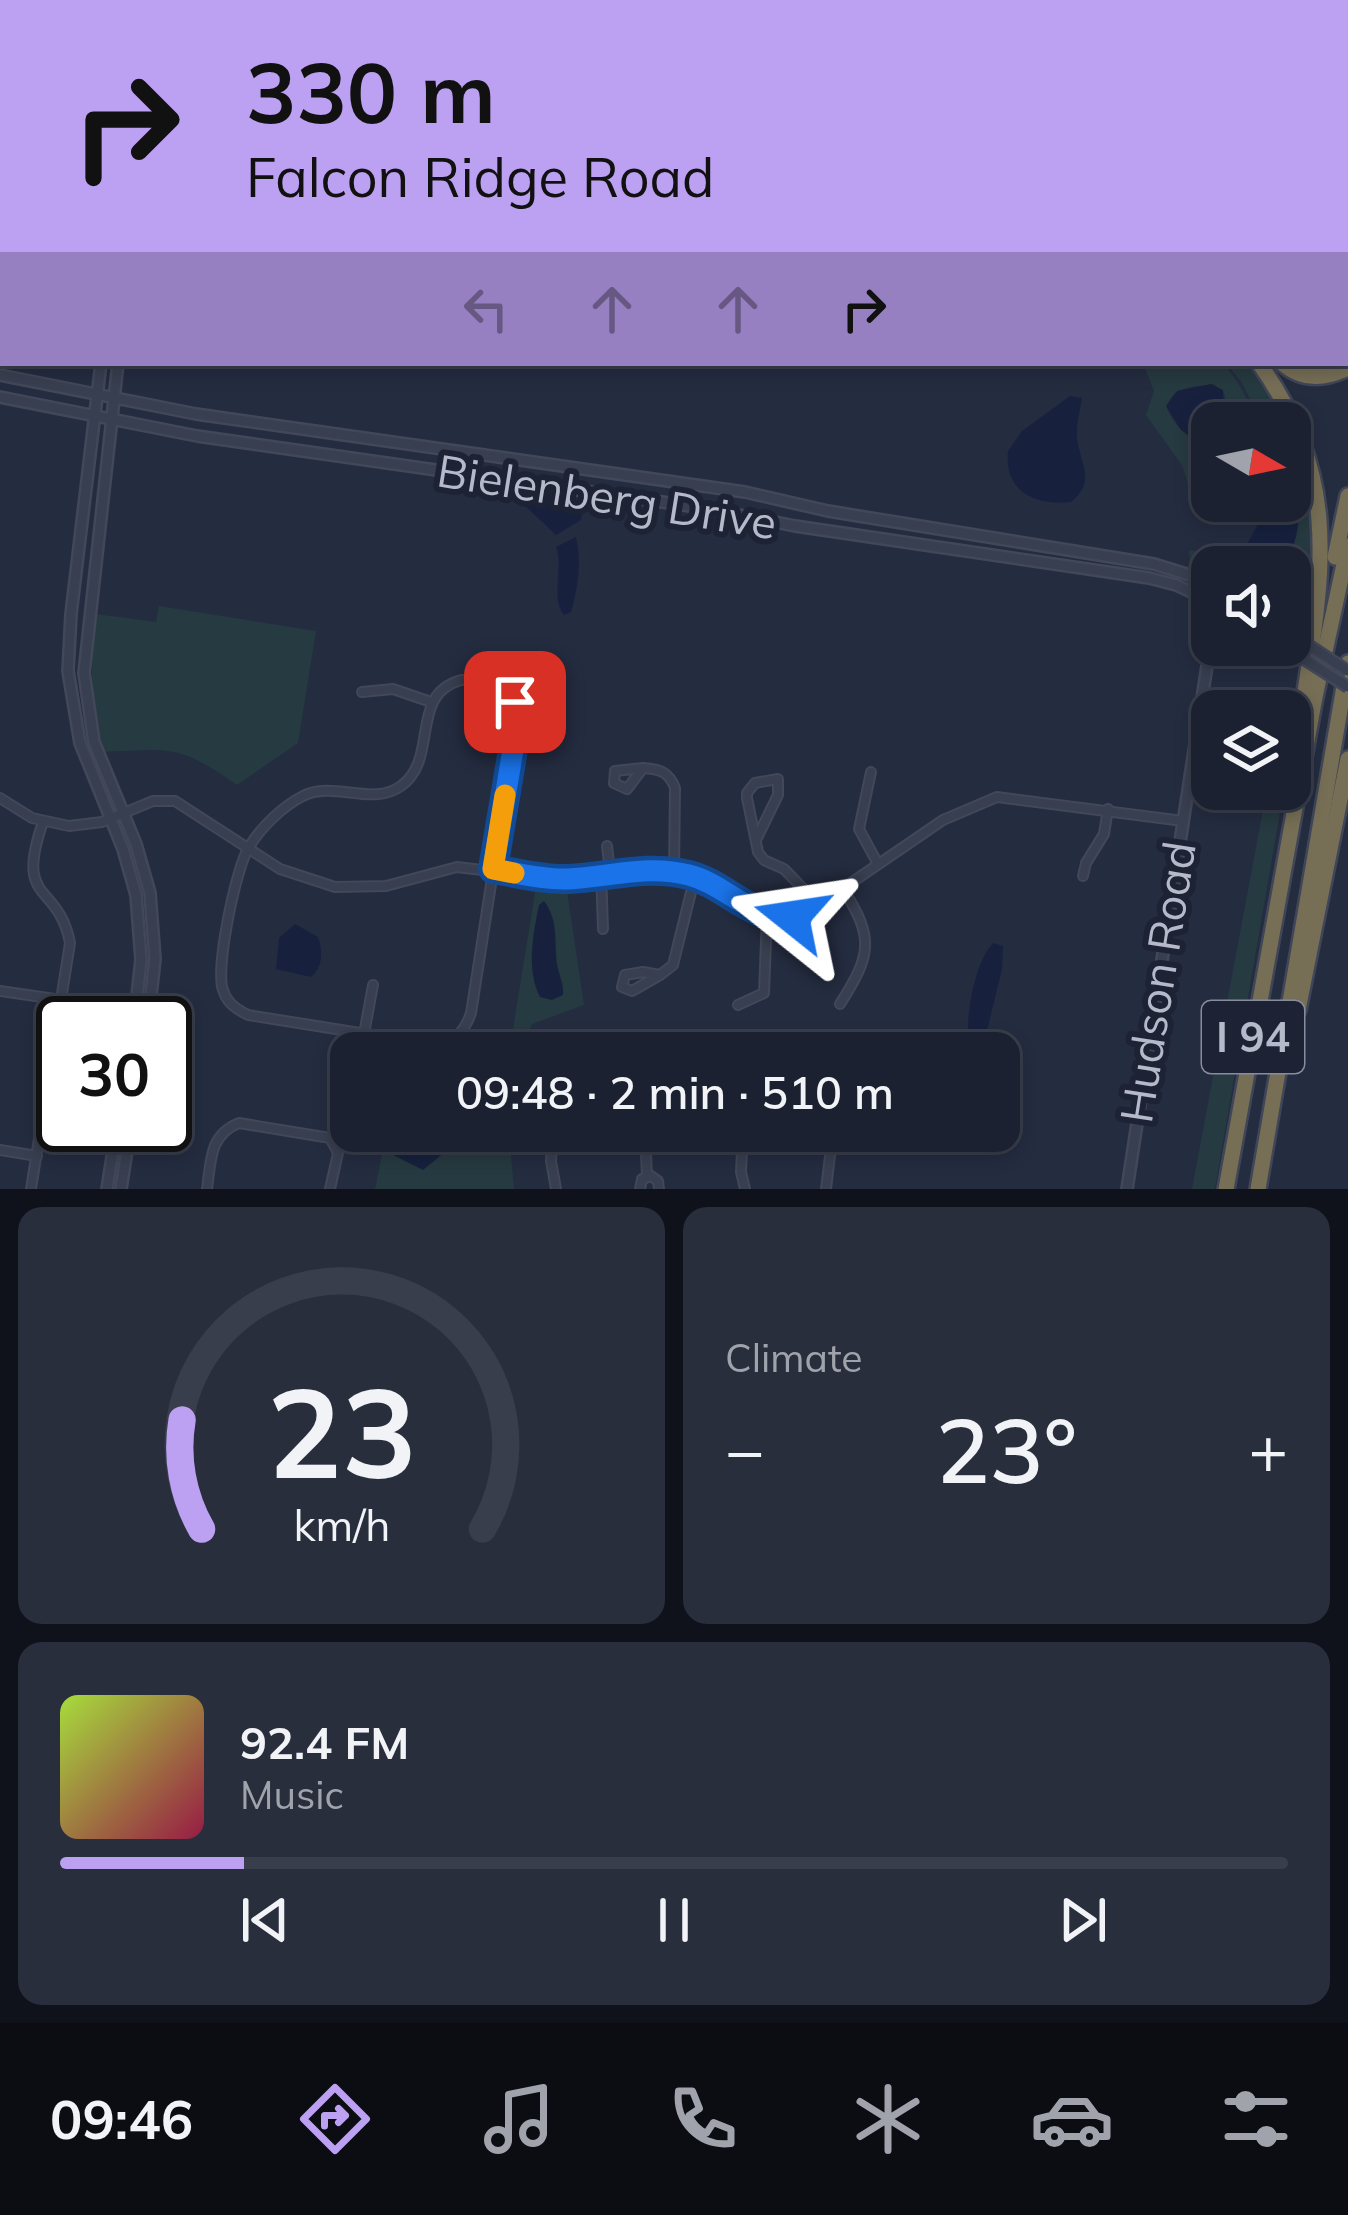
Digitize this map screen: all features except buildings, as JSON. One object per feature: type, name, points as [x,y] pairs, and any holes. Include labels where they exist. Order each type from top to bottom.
[{"type":"highway","points":[[1261,366],[1300,432],[1321,505],[1320,585],[1305,690]]},
{"type":"highway","points":[[1286,366],[1312,376],[1348,368]]},
{"type":"highway","points":[[1308,690],[1348,496]]},
{"type":"highway","name":"I 94","points":[[1226,1189],[1280,885],[1348,546]]},
{"type":"highway","name":"I 94","points":[[1258,1189],[1348,667]]},
{"type":"highway","points":[[1272,1106],[1290,1051],[1348,759]]},
{"type":"highway","points":[[1280,885],[1290,810]]},
{"type":"street","points":[[101,366],[68,671],[80,743],[129,865],[139,911],[137,996]]},
{"type":"street","points":[[118,366],[84,673],[94,742],[142,860],[152,904],[155,959],[151,996]]},
{"type":"street","name":"Bielenberg Drive","points":[[0,375],[388,443],[745,492],[829,511],[1154,564],[1191,575]]},
{"type":"street","name":"Bielenberg Drive","points":[[0,398],[197,436],[704,508],[817,530],[1128,575],[1191,592]]},
{"type":"street","points":[[1311,645],[1348,667]]},
{"type":"street","points":[[1311,663],[1348,687]]},
{"type":"street","name":"Hudson Road","points":[[1126,1189],[1207,666]]},
{"type":"street","points":[[505,687],[517,675]]},
{"type":"street","points":[[352,1032],[226,1007],[220,975],[235,882],[248,848],[269,823],[307,794],[382,794],[406,782],[420,758],[431,701],[441,689],[461,680],[484,680],[505,687],[515,702],[518,720],[471,1012],[459,1032]]},
{"type":"street","points":[[362,692],[393,689],[431,701]]},
{"type":"street","points":[[644,768],[665,772],[675,788],[674,872]]},
{"type":"street","points":[[871,772],[859,829],[878,864]]},
{"type":"street","points":[[756,840],[778,795],[778,779],[748,789],[756,840],[764,860],[784,869],[819,905]]},
{"type":"street","points":[[0,798],[43,822],[69,826],[111,818],[153,801],[175,801],[300,878],[351,888],[386,886],[457,867],[557,879],[606,872],[674,872],[695,876],[766,915],[792,917],[819,905],[943,820],[998,797],[1184,821]]},
{"type":"street","points":[[1083,876],[1104,834],[1108,809]]},
{"type":"street","points":[[43,822],[31,868],[69,936],[62,996]]},
{"type":"street","points":[[603,928],[607,846]]},
{"type":"street","points":[[660,975],[673,964],[678,951],[695,876]]},
{"type":"street","points":[[840,1004],[859,972],[867,946],[864,924],[843,889]]},
{"type":"street","points":[[738,1004],[759,998],[765,990],[766,915]]},
{"type":"street","points":[[364,1032],[373,986]]},
{"type":"street","points":[[0,991],[36,996]]},
{"type":"street","points":[[206,1189],[214,1141],[238,1124],[329,1138],[338,1153],[330,1189]]},
{"type":"street","points":[[0,1150],[37,1156]]},
{"type":"street","points":[[32,1187],[38,1152]]},
{"type":"street","points":[[107,1189],[113,1152]]},
{"type":"street","points":[[121,1189],[127,1152]]},
{"type":"street","points":[[550,1152],[556,1189]]},
{"type":"street","points":[[646,1152],[647,1176]]},
{"type":"street","points":[[742,1152],[745,1189]]},
{"type":"street","points":[[826,1189],[830,1152]]},
{"type":"street","points":[[640,1189],[647,1176],[656,1178],[659,1189]]},
{"type":"shaded area","points":[[1144,366],[1225,366],[1248,402],[1225,402],[1225,395],[1214,384],[1184,389],[1169,401],[1167,409],[1191,438],[1190,490],[1182,465],[1146,415],[1154,391]]},
{"type":"shaded area","points":[[1228,366],[1257,366],[1279,402],[1252,402]]},
{"type":"shaded area","points":[[1311,484],[1318,581],[1311,580],[1311,546],[1272,546],[1277,522],[1311,522]]},
{"type":"shaded area","points":[[159,606],[316,631],[298,743],[237,785],[201,762],[173,752],[102,752],[92,683],[96,614],[156,622]]},
{"type":"shaded area","points":[[1263,810],[1280,810],[1215,1189],[1192,1189]]},
{"type":"shaded area","points":[[537,881],[566,884],[584,1005],[532,1024],[529,1032],[512,1032]]},
{"type":"shaded area","points":[[383,1152],[511,1152],[514,1189],[375,1189]]},
{"type":"water","points":[[1211,384],[1223,390],[1224,402],[1191,402],[1191,436],[1181,430],[1166,406],[1177,391]]},
{"type":"water","points":[[1070,396],[1082,398],[1077,433],[1085,472],[1083,487],[1071,502],[1034,498],[1016,486],[1008,451],[1022,431]]},
{"type":"water","points":[[477,487],[563,505],[582,513],[581,520],[556,535],[520,501],[458,488]]},
{"type":"water","points":[[1256,522],[1298,522],[1292,546],[1246,546]]},
{"type":"water","points":[[576,537],[577,584],[571,612],[564,615],[558,600],[556,547]]},
{"type":"water","points":[[544,901],[554,924],[563,991],[552,1000],[540,997],[532,963],[539,905]]},
{"type":"water","points":[[295,924],[320,942],[320,964],[311,977],[276,969],[279,938]]},
{"type":"water","points":[[993,943],[1003,946],[1002,969],[987,1032],[968,1032],[976,976]]},
{"type":"water","points":[[388,1152],[445,1152],[423,1170]]},
{"type":"slow traffic","points":[[505,795],[493,869],[514,873]]},
{"type":"route","points":[[515,702],[518,720],[493,869],[557,879],[644,869],[674,872],[708,882],[756,912],[792,917]]}]
